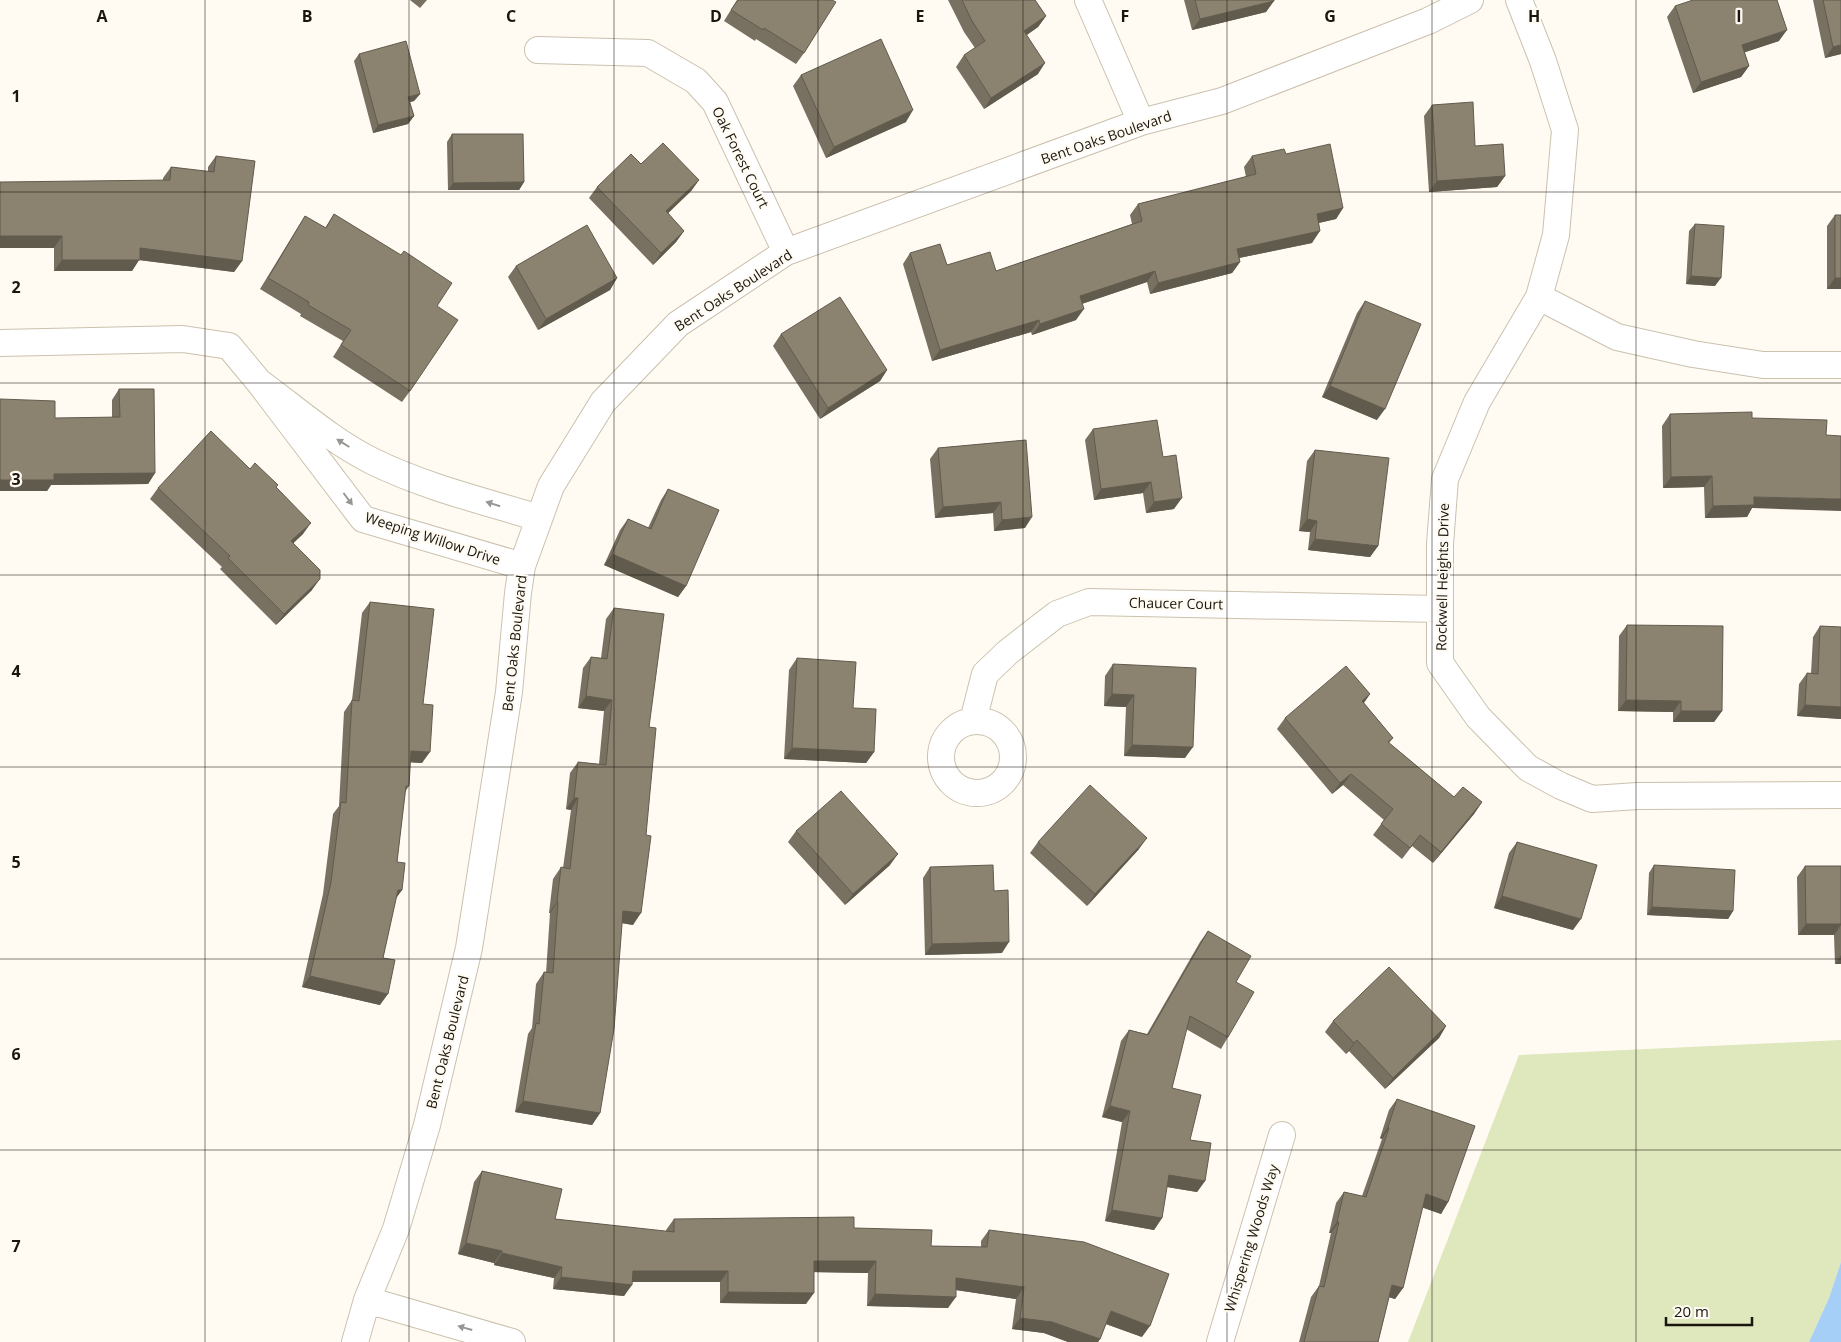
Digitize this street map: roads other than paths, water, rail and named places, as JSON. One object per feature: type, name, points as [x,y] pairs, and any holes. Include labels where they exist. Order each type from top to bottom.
[{"type":"street","points":[[1088,0],[1141,122]]},
{"type":"street","name":"Bent Oaks Boulevard","points":[[355,1342],[367,1300],[396,1229],[427,1125],[470,948],[509,692],[522,566],[551,486],[603,402],[678,324],[786,252],[1141,122],[1222,101],[1428,21],[1470,0]]},
{"type":"street","name":"Rockwell Heights Drive","points":[[1519,0],[1543,61],[1564,130],[1556,235],[1539,297],[1477,402],[1445,479],[1440,544],[1440,663],[1478,717],[1528,768],[1561,786],[1592,799],[1638,796],[1841,795]]},
{"type":"street","name":"Oak Forest Court","points":[[538,50],[648,53],[696,81],[715,102],[786,252]]},
{"type":"street","points":[[1539,297],[1617,337],[1694,354],[1763,365],[1841,364]]},
{"type":"street","name":"Weeping Willow Drive","points":[[0,343],[183,339],[229,346],[260,382],[363,519],[522,566]]},
{"type":"street","name":"Weeping Willow Drive","points":[[260,382],[339,441],[372,461],[426,484],[539,518]]},
{"type":"street","name":"Chaucer Court","points":[[973,721],[985,674],[1008,652],[1057,614],[1089,602],[1439,609]]},
{"type":"street","name":"Whispering Woods Way","points":[[1220,1342],[1282,1135]]},
{"type":"street","points":[[367,1300],[512,1342]]},
{"type":"water","points":[[1841,1262],[1841,1342],[1809,1342],[1829,1298]]}]
